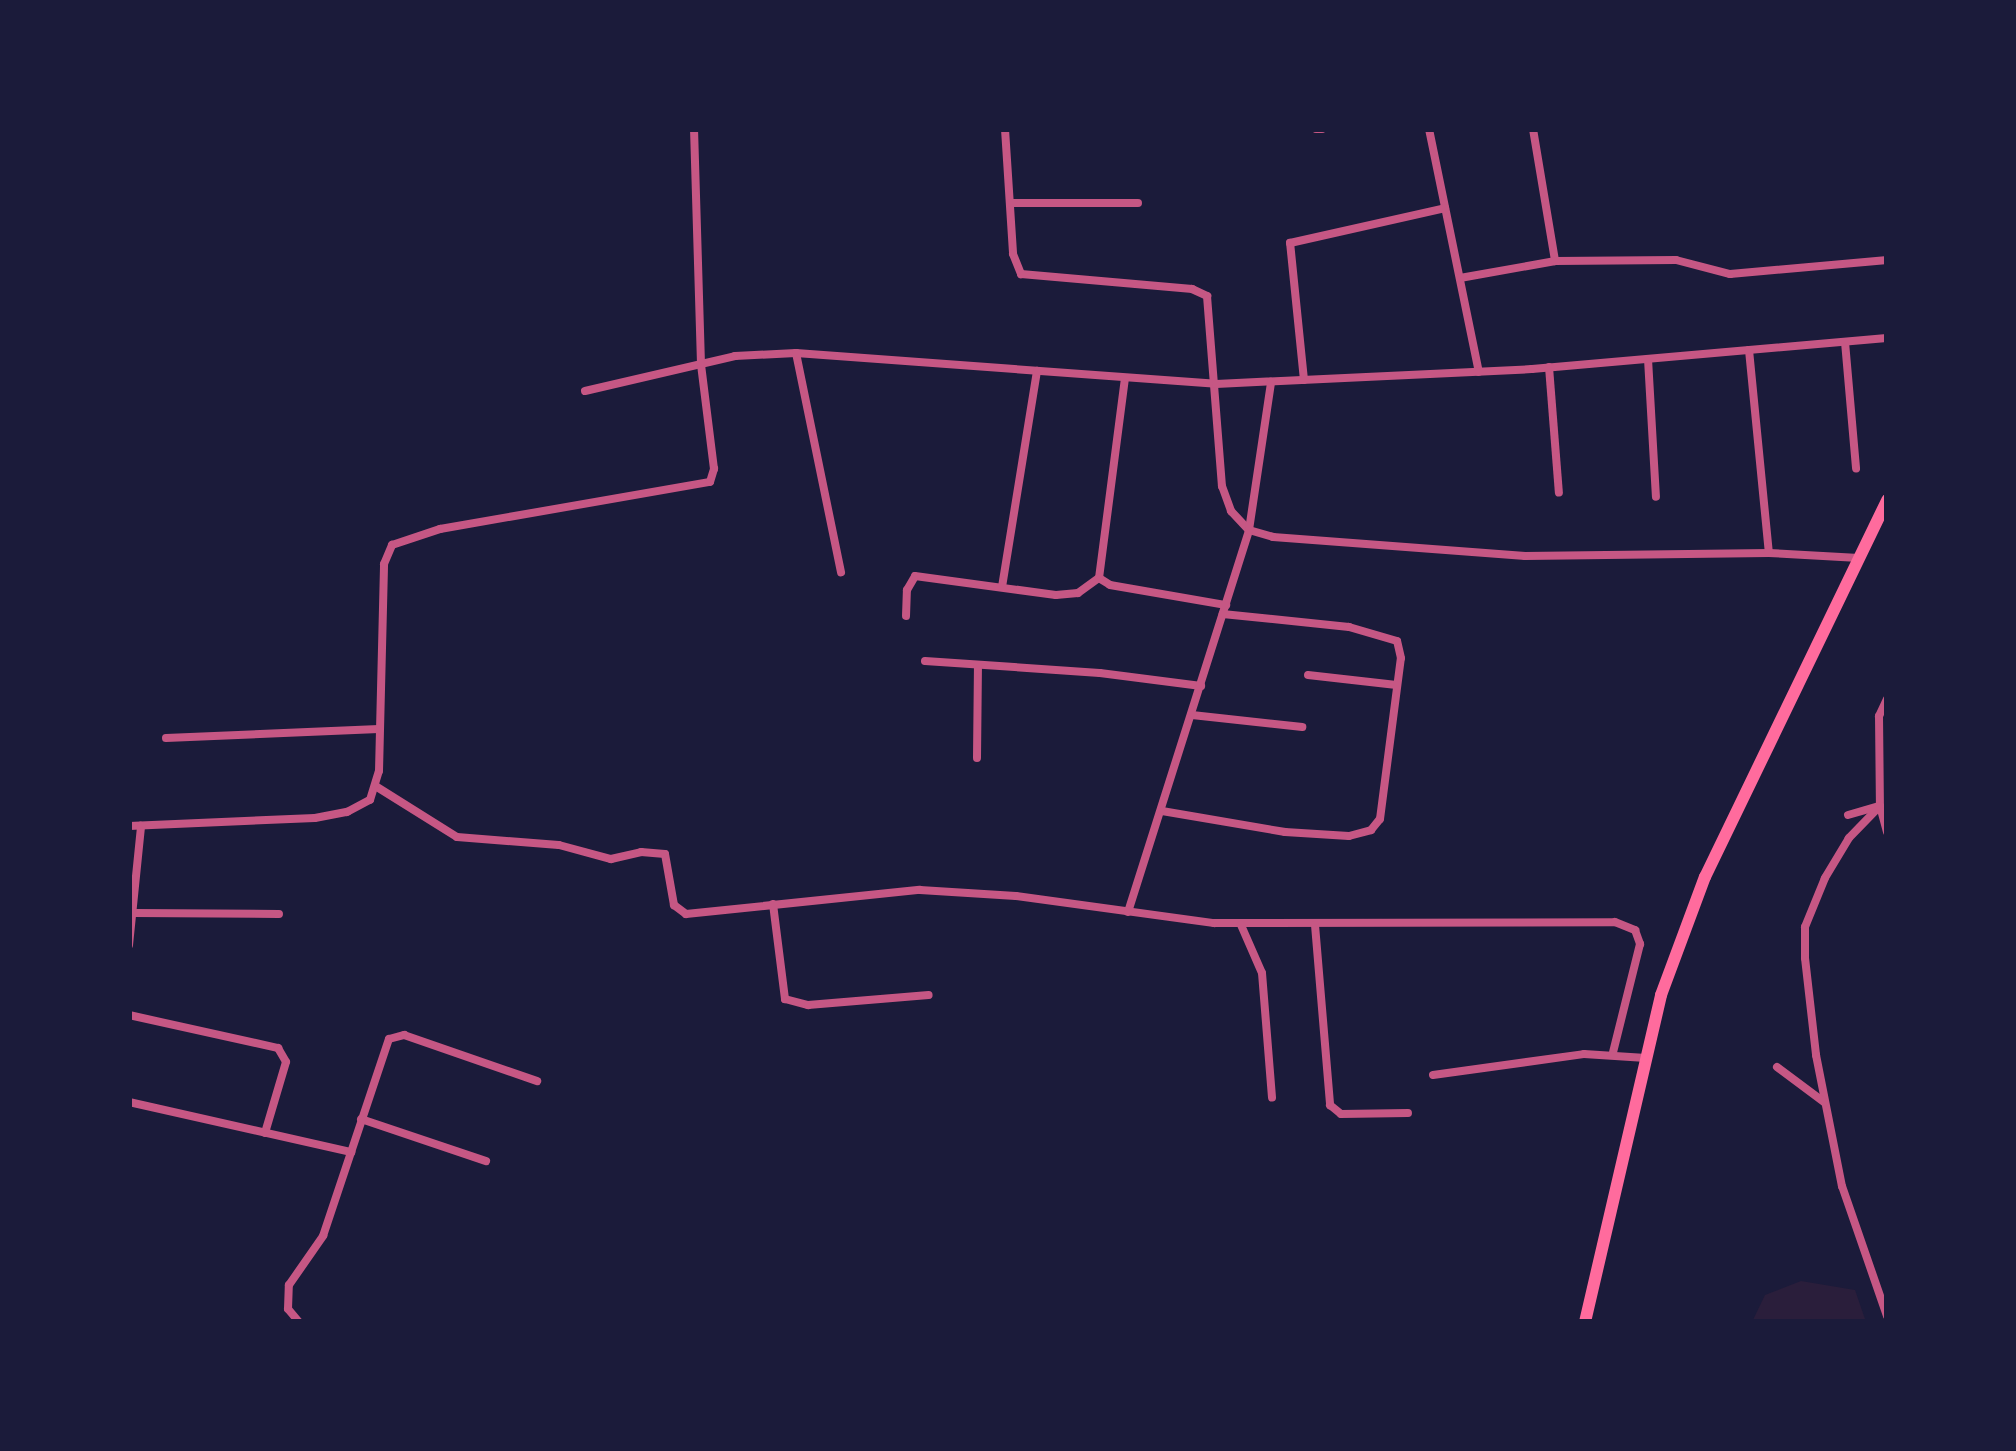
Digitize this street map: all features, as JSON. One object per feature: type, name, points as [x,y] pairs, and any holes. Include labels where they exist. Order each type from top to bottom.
[{"type":"main road","points":[[1585,1322],[1661,994],[1705,877],[1887,500]]},
{"type":"street","points":[[129,826],[315,818],[361,808],[376,787],[380,616],[384,564],[392,545],[440,529],[710,482],[714,469],[701,364],[694,129]]},
{"type":"street","points":[[1005,129],[1013,254],[1021,274],[1192,289],[1207,296],[1222,486],[1231,511],[1249,530],[1273,537],[1525,556],[1769,553],[1859,558]]},
{"type":"street","points":[[1429,129],[1479,372]]},
{"type":"street","points":[[1533,129],[1556,261]]},
{"type":"street","points":[[1010,203],[1138,203]]},
{"type":"street","points":[[1304,380],[1290,243],[1445,208]]},
{"type":"street","points":[[1460,278],[1556,261],[1676,260],[1730,274],[1887,260]]},
{"type":"street","points":[[586,391],[701,364],[796,353],[1216,384],[1549,368],[1887,338]]},
{"type":"street","points":[[1845,342],[1856,469]]},
{"type":"street","points":[[1749,350],[1769,553]]},
{"type":"street","points":[[796,353],[841,572]]},
{"type":"street","points":[[1648,359],[1656,497]]},
{"type":"street","points":[[1549,368],[1558,493]]},
{"type":"street","points":[[1003,587],[1037,371]]},
{"type":"street","points":[[1099,578],[1125,377]]},
{"type":"street","points":[[1127,912],[1249,530],[1271,382]]},
{"type":"street","points":[[906,616],[907,590],[915,576],[1070,595],[1099,578]]},
{"type":"street","points":[[1099,578],[1110,585],[1224,610],[1389,637],[1402,652],[1382,805],[1370,830],[1349,836],[1285,832],[1162,811]]},
{"type":"street","points":[[925,661],[1201,686]]},
{"type":"street","points":[[977,758],[978,665]]},
{"type":"street","points":[[1308,675],[1396,685]]},
{"type":"street","points":[[1887,699],[1879,716],[1880,806],[1887,832]]},
{"type":"street","points":[[1192,715],[1302,727]]},
{"type":"street","points":[[166,738],[379,729]]},
{"type":"street","points":[[376,787],[457,837],[559,844],[611,860],[641,852],[665,854],[674,905],[686,914],[920,890],[1241,924],[1628,926],[1640,944],[1613,1052]]},
{"type":"street","points":[[1848,815],[1880,806]]},
{"type":"street","points":[[1880,806],[1837,858],[1805,927],[1825,1103],[1842,1186],[1887,1316]]},
{"type":"street","points":[[129,945],[140,826]]},
{"type":"street","points":[[773,904],[785,998],[808,1005],[929,995]]},
{"type":"street","points":[[134,913],[279,914]]},
{"type":"street","points":[[1241,924],[1262,973],[1272,1098]]},
{"type":"street","points":[[1316,925],[1330,1105],[1341,1114],[1408,1113]]},
{"type":"street","points":[[129,1015],[278,1048],[286,1062],[265,1133]]},
{"type":"street","points":[[299,1322],[288,1309],[290,1285],[323,1236],[382,1051],[394,1036],[537,1081]]},
{"type":"street","points":[[1433,1075],[1613,1052],[1646,1058]]},
{"type":"street","points":[[1777,1067],[1825,1103]]},
{"type":"street","points":[[129,1102],[351,1152]]},
{"type":"street","points":[[361,1119],[487,1161]]},
{"type":"shaded area","points":[[1801,1281],[1855,1290],[1866,1322],[1752,1322],[1765,1295]]}]
